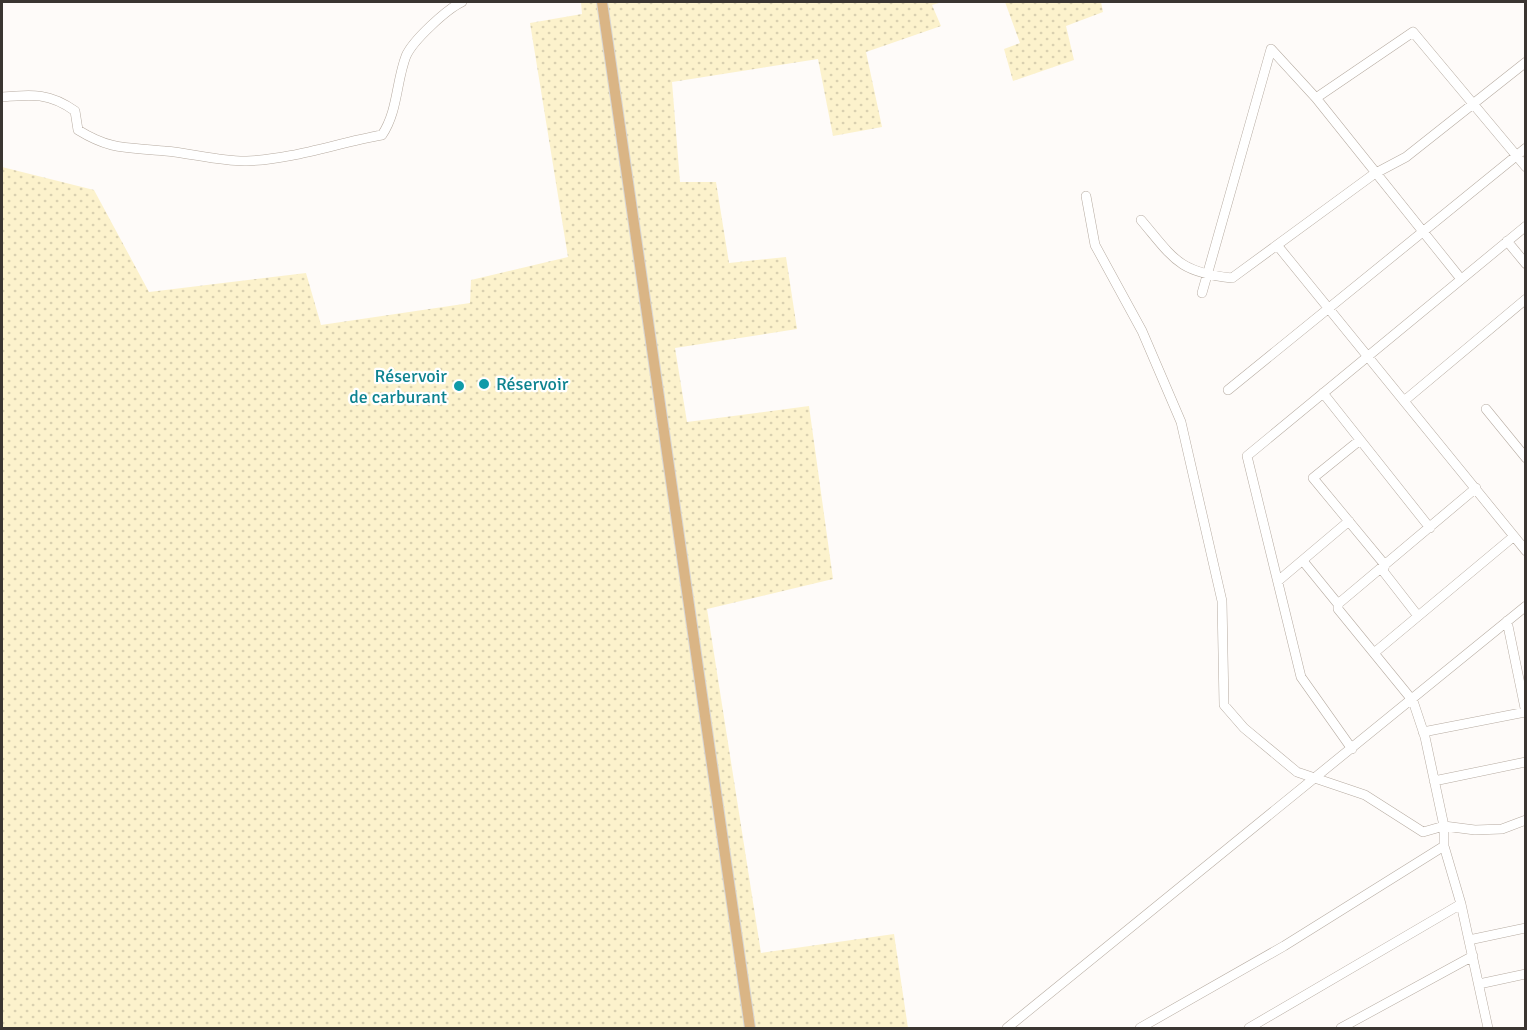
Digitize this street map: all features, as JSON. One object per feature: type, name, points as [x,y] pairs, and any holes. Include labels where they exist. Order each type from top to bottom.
[{"type":"main road","points":[[602,2],[750,1029]]},
{"type":"street","points":[[2,97],[27,94],[57,99],[75,111],[78,130],[118,149],[132,147],[245,162],[305,154],[342,142],[382,135],[390,123],[407,54],[447,9],[462,2]]},
{"type":"street","points":[[1316,98],[1413,32],[1526,168]]},
{"type":"street","points":[[1202,293],[1271,49],[1316,98],[1374,174],[1461,279]]},
{"type":"street","points":[[1141,220],[1176,263],[1207,275],[1232,278],[1374,174],[1406,157],[1526,62]]},
{"type":"street","points":[[1228,390],[1526,148]]},
{"type":"street","points":[[1086,196],[1095,245],[1142,332],[1181,422],[1222,601],[1224,705],[1266,749],[1297,772],[1365,795],[1423,832],[1444,826],[1475,830],[1502,829],[1526,820]]},
{"type":"street","points":[[1352,749],[1301,677],[1247,456],[1526,226]]},
{"type":"street","points":[[1507,241],[1526,264]]},
{"type":"street","points":[[1277,245],[1526,551]]},
{"type":"street","points":[[1404,401],[1526,299]]},
{"type":"street","points":[[1323,393],[1430,528]]},
{"type":"street","points":[[1486,409],[1526,458]]},
{"type":"street","points":[[1360,440],[1313,478],[1385,565]]},
{"type":"street","points":[[1338,604],[1476,488]]},
{"type":"street","points":[[1278,581],[1349,522]]},
{"type":"street","points":[[1374,653],[1513,537]]},
{"type":"street","points":[[1303,561],[1338,604],[1338,609],[1413,701],[1423,732],[1444,826],[1444,846],[1461,904],[1488,1029]]},
{"type":"street","points":[[1385,565],[1383,571],[1418,616]]},
{"type":"street","points":[[1006,1029],[1413,701],[1526,606]]},
{"type":"street","points":[[1423,732],[1525,712],[1508,621]]},
{"type":"street","points":[[1515,656],[1526,654]]},
{"type":"street","points":[[1434,781],[1526,762]]},
{"type":"street","points":[[1140,1029],[1284,946],[1444,846]]},
{"type":"street","points":[[1249,1029],[1461,904]]},
{"type":"street","points":[[1469,940],[1526,928]]},
{"type":"street","points":[[1341,1029],[1473,956]]},
{"type":"street","points":[[1479,984],[1526,974]]},
{"type":"sand","points":[[581,2],[942,2],[932,5],[941,26],[866,52],[882,127],[833,136],[818,59],[672,82],[680,182],[716,182],[729,263],[786,257],[797,329],[675,348],[687,422],[809,406],[833,579],[707,609],[761,953],[894,934],[908,1028],[2,1028],[2,167],[94,190],[149,292],[306,273],[321,325],[470,303],[471,280],[568,257],[530,23],[582,14]]},
{"type":"sand","points":[[1005,2],[1101,2],[1103,12],[1066,26],[1074,60],[1013,81],[1004,49],[1020,43]]},
{"type":"place","name":"Réservoir","points":[[484,384]]},
{"type":"place","name":"Réservoir de carburant","points":[[459,386]]}]
